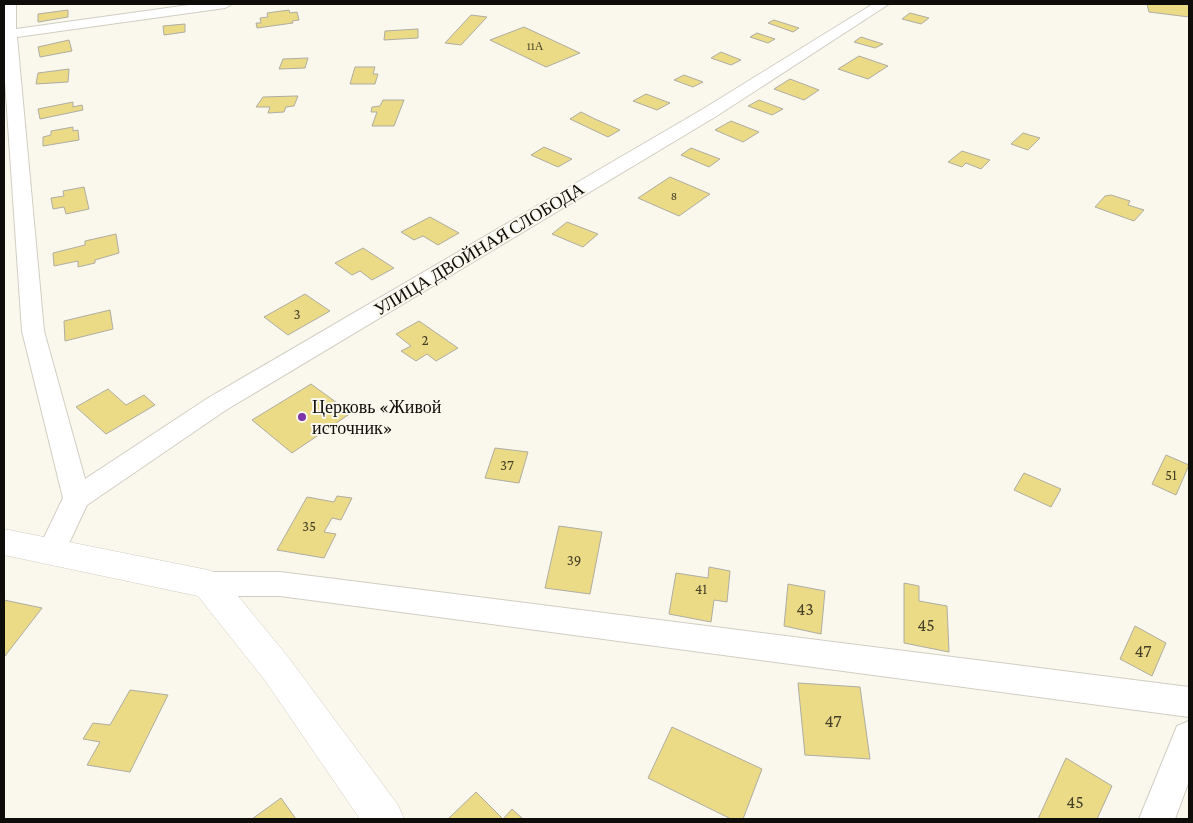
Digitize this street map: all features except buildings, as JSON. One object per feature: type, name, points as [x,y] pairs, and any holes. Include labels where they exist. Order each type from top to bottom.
[{"type":"street","points":[[9,4],[9,34],[33,331],[77,498],[52,550]]},
{"type":"street","points":[[9,34],[226,4]]},
{"type":"street","name":"УЛИЦА ДВОЙНАЯ СЛОБОДА","points":[[77,498],[217,404],[709,113],[882,4]]},
{"type":"street","points":[[4,542],[52,550],[208,584],[280,584],[1189,702]]},
{"type":"street","points":[[208,584],[276,668],[384,819]]},
{"type":"street","points":[[1156,819],[1189,737]]},
{"type":"place","name":"Церковь «Живой источник»","points":[[302,417]]}]
